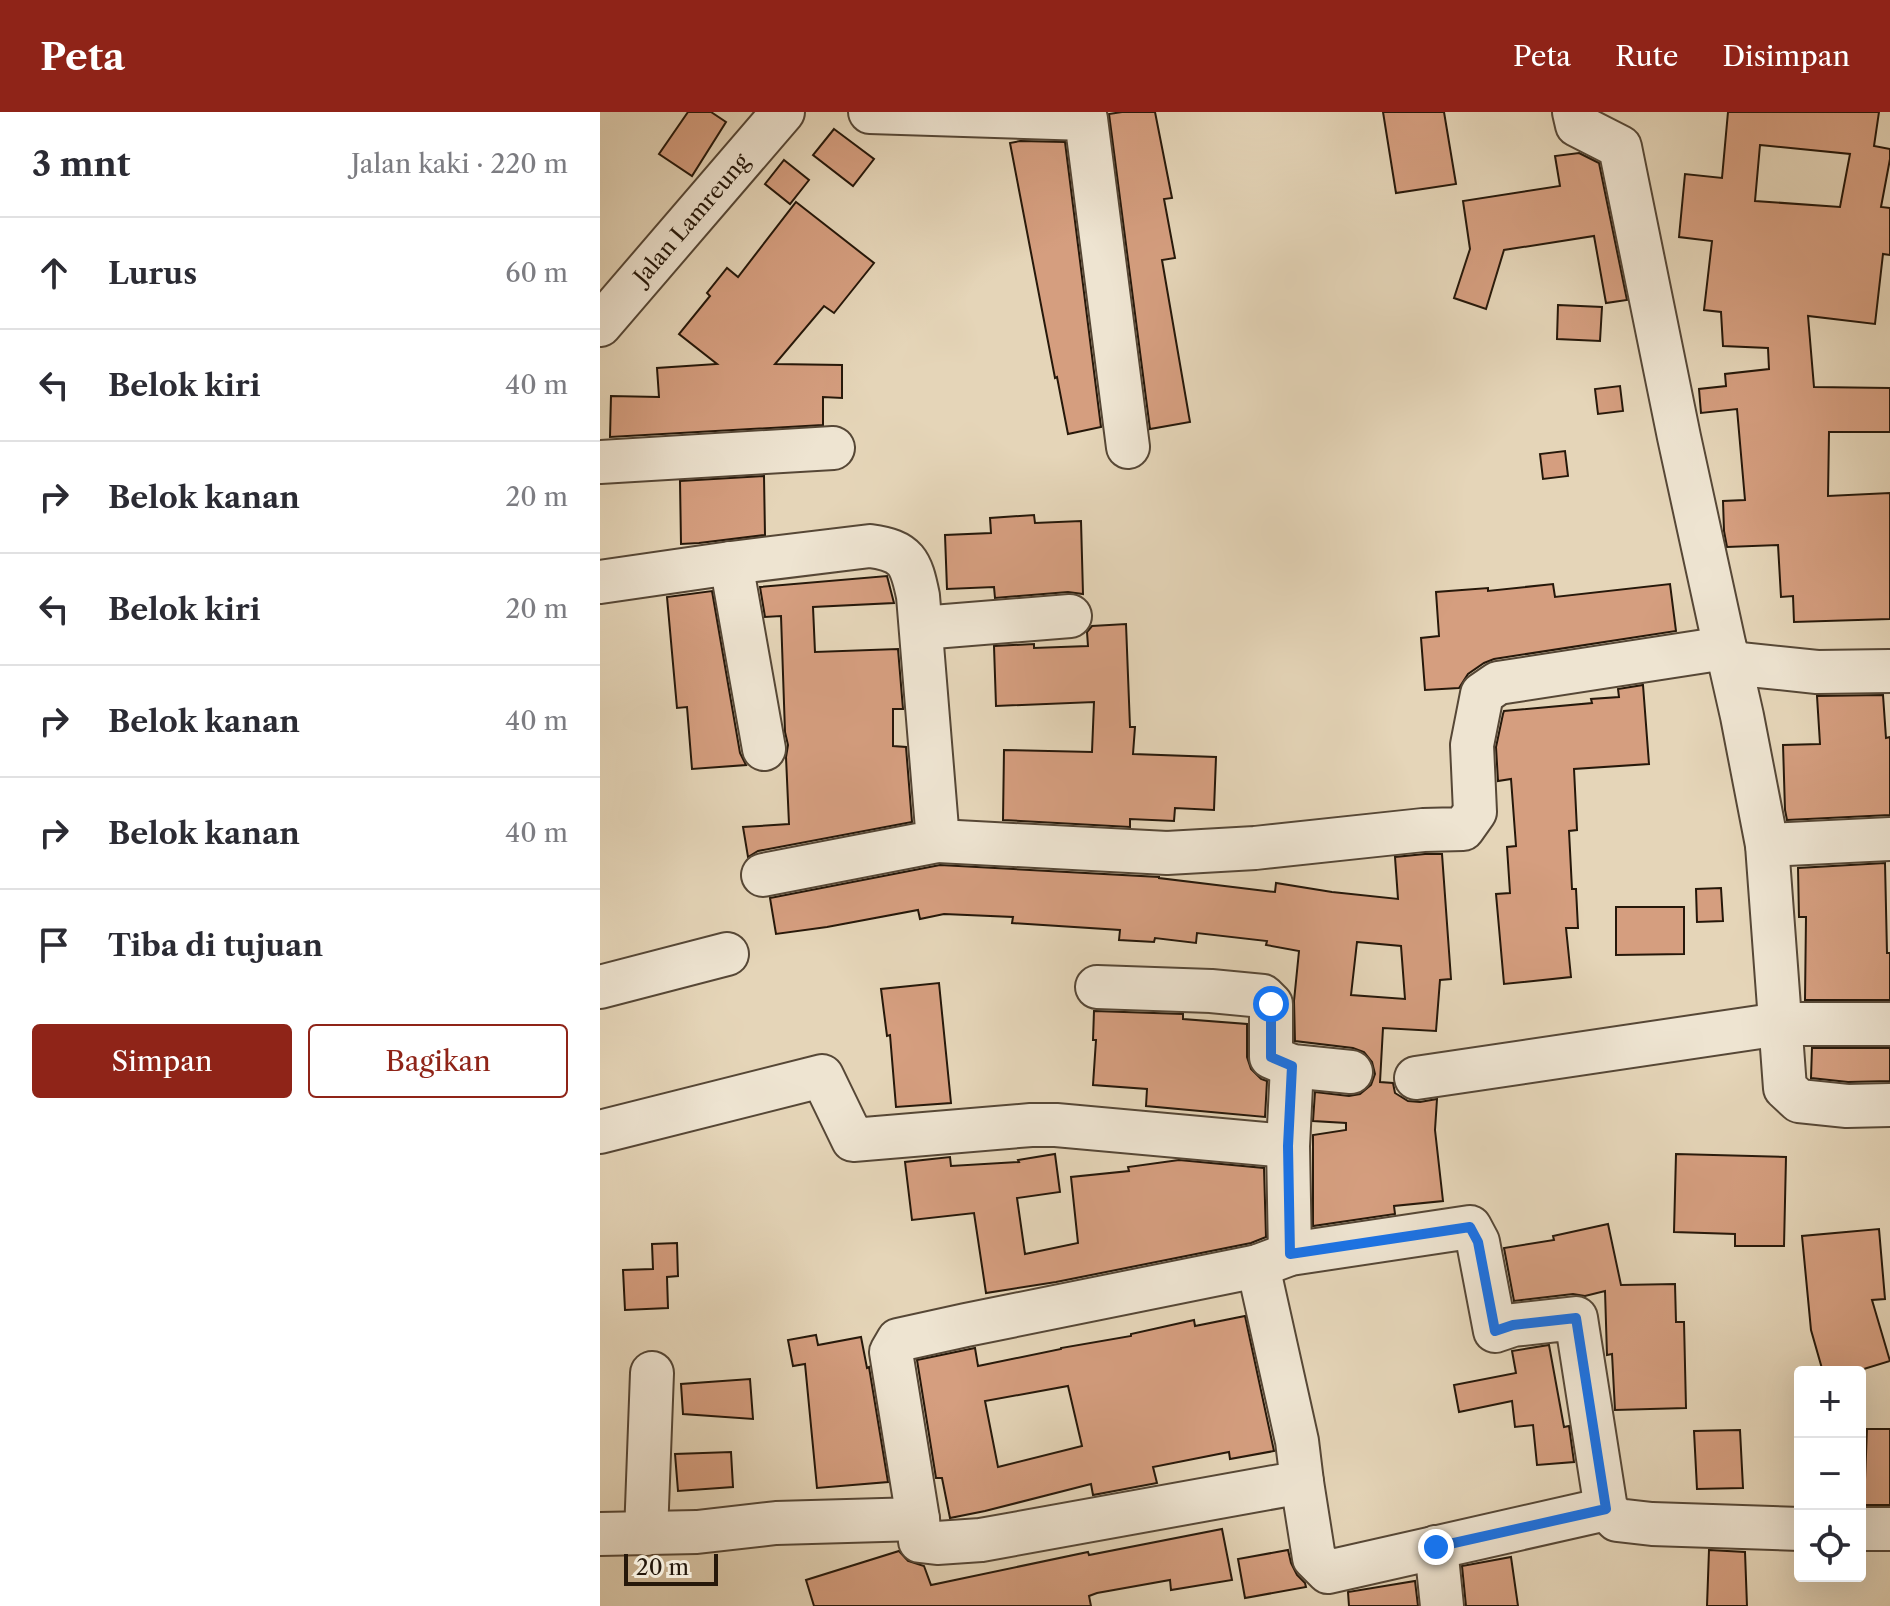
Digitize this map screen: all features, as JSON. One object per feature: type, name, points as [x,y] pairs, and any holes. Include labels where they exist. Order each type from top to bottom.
[{"type":"street","name":"Jalan Lamreung","points":[[600,325],[783,112]]},
{"type":"street","points":[[870,112],[1086,119],[1128,447]]},
{"type":"street","points":[[1574,112],[1577,125],[1620,147],[1767,845],[1785,1088],[1799,1101],[1847,1106],[1890,1105]]},
{"type":"street","points":[[600,462],[833,448]]},
{"type":"street","points":[[600,582],[870,546],[889,548],[903,556],[913,573],[918,596],[938,841]]},
{"type":"street","points":[[731,563],[764,749]]},
{"type":"street","points":[[921,628],[1070,616]]},
{"type":"street","points":[[763,875],[938,841],[1167,853],[1463,829],[1475,812],[1472,745],[1482,694],[1498,683],[1728,656],[1817,672],[1890,671]]},
{"type":"street","points":[[1767,845],[1890,839]]},
{"type":"street","points":[[600,987],[727,954]]},
{"type":"street","points":[[1097,987],[1263,996],[1271,1004],[1271,1057],[1292,1066],[1351,1072]]},
{"type":"street","points":[[1416,1078],[1780,1024],[1890,1024]]},
{"type":"street","points":[[1292,1066],[1288,1146],[1274,1260],[1314,1558],[1328,1572],[1606,1509]]},
{"type":"street","points":[[600,1132],[822,1076],[853,1140],[1043,1125],[1288,1146]]},
{"type":"street","points":[[1302,1482],[981,1540],[920,1541],[891,1352],[898,1340],[982,1321],[1274,1260],[1470,1227],[1478,1242],[1495,1331],[1513,1325],[1576,1318],[1606,1509],[1617,1520],[1794,1529]]},
{"type":"street","points":[[646,1534],[652,1373]]},
{"type":"street","points":[[600,1534],[697,1532],[776,1523],[918,1519]]},
{"type":"street","points":[[1866,1529],[1890,1529]]},
{"type":"street","points":[[1436,1547],[1442,1606]]},
{"type":"building","points":[[688,112],[711,112],[726,122],[692,176],[659,154]]},
{"type":"building","points":[[1155,112],[1172,198],[1164,199],[1175,258],[1162,260],[1190,422],[1150,429],[1109,114]]},
{"type":"building","points":[[1383,112],[1444,112],[1456,184],[1396,193]]},
{"type":"building","points":[[1728,112],[1879,112],[1874,146],[1890,149],[1881,207],[1890,208],[1890,255],[1883,254],[1875,324],[1808,316],[1814,387],[1890,388],[1890,432],[1829,432],[1828,496],[1890,493],[1890,619],[1794,622],[1793,596],[1781,597],[1778,545],[1727,547],[1723,501],[1745,500],[1737,409],[1701,413],[1699,389],[1726,386],[1725,374],[1769,369],[1768,348],[1723,346],[1721,312],[1704,310],[1712,241],[1679,237],[1685,174],[1722,178]],"holes":[[[1760,145],[1850,154],[1840,207],[1755,201]]]},
{"type":"building","points":[[834,129],[874,159],[853,186],[813,155]]},
{"type":"building","points":[[1065,142],[1101,427],[1068,434],[1010,143]]},
{"type":"building","points":[[1579,153],[1599,163],[1627,300],[1606,303],[1594,236],[1504,250],[1486,309],[1454,298],[1470,249],[1463,201],[1560,186],[1555,156]]},
{"type":"building","points":[[784,160],[809,180],[790,204],[765,184]]},
{"type":"building","points":[[796,202],[874,263],[834,313],[824,306],[775,364],[842,365],[842,398],[823,397],[823,425],[610,437],[611,396],[659,397],[657,368],[717,364],[679,334],[710,296],[707,293],[727,268],[738,277]]},
{"type":"building","points":[[1558,305],[1602,307],[1600,341],[1557,339]]},
{"type":"building","points":[[1620,386],[1623,411],[1598,414],[1595,389]]},
{"type":"building","points":[[1565,451],[1568,476],[1543,479],[1540,454]]},
{"type":"building","points":[[764,476],[765,535],[681,544],[680,481]]},
{"type":"building","points":[[1034,515],[1035,523],[1081,521],[1083,594],[1068,592],[995,598],[994,587],[947,589],[945,535],[991,533],[990,518]]},
{"type":"building","points":[[887,576],[894,603],[813,607],[815,652],[898,649],[903,709],[893,709],[893,746],[906,747],[912,822],[758,851],[748,857],[743,827],[789,824],[781,616],[765,617],[760,587]]},
{"type":"building","points":[[1553,584],[1555,597],[1670,584],[1676,631],[1494,659],[1468,674],[1459,688],[1425,690],[1421,638],[1439,636],[1436,592],[1488,588],[1488,591]]},
{"type":"building","points":[[712,591],[740,753],[746,765],[692,769],[687,707],[677,708],[667,597]]},
{"type":"building","points":[[1126,624],[1130,727],[1135,727],[1133,754],[1216,757],[1214,810],[1175,808],[1174,821],[1130,819],[1130,827],[1003,820],[1004,750],[1092,752],[1094,702],[996,706],[994,646],[1088,646],[1087,632],[1092,626]]},
{"type":"building","points":[[1643,685],[1649,764],[1574,769],[1577,830],[1569,831],[1578,928],[1566,928],[1571,977],[1504,984],[1496,894],[1510,893],[1507,847],[1516,846],[1511,779],[1498,781],[1496,747],[1504,711],[1592,703],[1591,699],[1619,697],[1618,689]]},
{"type":"building","points":[[1883,695],[1886,738],[1890,737],[1890,815],[1787,820],[1783,745],[1820,744],[1817,696]]},
{"type":"building","points":[[1442,854],[1451,979],[1440,980],[1436,1031],[1383,1028],[1380,1082],[1393,1083],[1395,1093],[1408,1101],[1437,1099],[1435,1130],[1443,1201],[1394,1206],[1395,1214],[1313,1226],[1313,1135],[1346,1130],[1346,1123],[1313,1121],[1315,1092],[1349,1096],[1360,1094],[1371,1085],[1375,1074],[1372,1062],[1364,1052],[1295,1041],[1294,1001],[1299,951],[1266,945],[1267,941],[1197,933],[1196,943],[1155,938],[1154,942],[1119,940],[1120,930],[1012,923],[1013,917],[944,914],[920,919],[918,910],[776,934],[770,898],[940,865],[1159,877],[1275,892],[1276,883],[1398,899],[1395,857]],"holes":[[[1357,942],[1401,946],[1405,999],[1351,995]]]},
{"type":"building","points":[[1885,863],[1890,1000],[1805,1000],[1806,917],[1799,917],[1798,868]]},
{"type":"building","points":[[1721,888],[1723,921],[1697,922],[1696,889]]},
{"type":"building","points":[[1616,907],[1684,907],[1684,954],[1616,955]]},
{"type":"building","points":[[939,983],[951,1103],[896,1107],[890,1035],[887,1036],[881,989]]},
{"type":"building","points":[[1094,1011],[1183,1014],[1183,1019],[1247,1024],[1247,1057],[1251,1069],[1267,1081],[1265,1117],[1146,1106],[1147,1089],[1093,1085]]},
{"type":"building","points":[[1812,1048],[1890,1048],[1890,1081],[1848,1082],[1811,1078]]},
{"type":"building","points":[[1055,1154],[1060,1192],[1017,1198],[1025,1254],[1078,1243],[1071,1177],[1129,1171],[1128,1167],[1179,1160],[1264,1168],[1266,1237],[1251,1243],[1056,1282],[986,1293],[974,1213],[912,1220],[905,1162],[950,1157],[951,1166],[1019,1162]]},
{"type":"building","points":[[1676,1154],[1786,1157],[1784,1246],[1735,1246],[1735,1234],[1674,1232]]},
{"type":"building","points":[[1608,1224],[1621,1285],[1675,1284],[1676,1322],[1684,1322],[1686,1408],[1615,1410],[1612,1354],[1607,1355],[1605,1291],[1585,1296],[1573,1294],[1514,1301],[1504,1248],[1554,1240],[1553,1236]]},
{"type":"building","points":[[1879,1229],[1885,1299],[1872,1300],[1890,1361],[1866,1368],[1821,1366],[1811,1330],[1802,1236]]},
{"type":"building","points":[[677,1243],[678,1276],[667,1277],[668,1308],[625,1310],[623,1270],[653,1269],[652,1244]]},
{"type":"building","points":[[1245,1316],[1274,1451],[1230,1459],[1229,1452],[1153,1467],[1157,1483],[1093,1495],[1091,1484],[950,1518],[942,1478],[936,1478],[917,1360],[975,1348],[978,1366],[1131,1336],[1194,1320],[1195,1326]],"holes":[[[1068,1386],[1082,1446],[998,1467],[985,1401]]]},
{"type":"building","points":[[816,1335],[818,1345],[861,1337],[888,1482],[817,1488],[805,1364],[793,1366],[788,1340]]},
{"type":"building","points":[[1549,1345],[1564,1427],[1569,1426],[1574,1462],[1537,1465],[1533,1425],[1515,1427],[1512,1401],[1459,1412],[1454,1385],[1516,1373],[1512,1351]]},
{"type":"building","points":[[750,1379],[753,1419],[683,1414],[681,1384]]},
{"type":"building","points":[[1867,1429],[1890,1429],[1890,1505],[1866,1505]]},
{"type":"building","points":[[1740,1430],[1743,1488],[1697,1489],[1694,1431]]},
{"type":"building","points":[[731,1452],[733,1487],[678,1491],[675,1454]]},
{"type":"building","points":[[1222,1529],[1232,1580],[1171,1590],[1170,1580],[1097,1593],[1089,1596],[1091,1606],[814,1606],[806,1580],[899,1551],[908,1561],[924,1566],[931,1585],[1088,1552],[1089,1555]]},
{"type":"building","points":[[1288,1550],[1291,1563],[1306,1587],[1245,1598],[1238,1559]]},
{"type":"building","points":[[1709,1550],[1745,1552],[1747,1606],[1707,1606]]},
{"type":"building","points":[[1511,1557],[1518,1606],[1466,1606],[1462,1566]]},
{"type":"building","points":[[1415,1581],[1418,1606],[1349,1606],[1348,1592]]},
{"type":"route","points":[[1271,1004],[1271,1057],[1292,1066],[1288,1146],[1290,1254],[1470,1227],[1478,1242],[1495,1331],[1513,1325],[1576,1318],[1606,1509],[1436,1547]]}]
